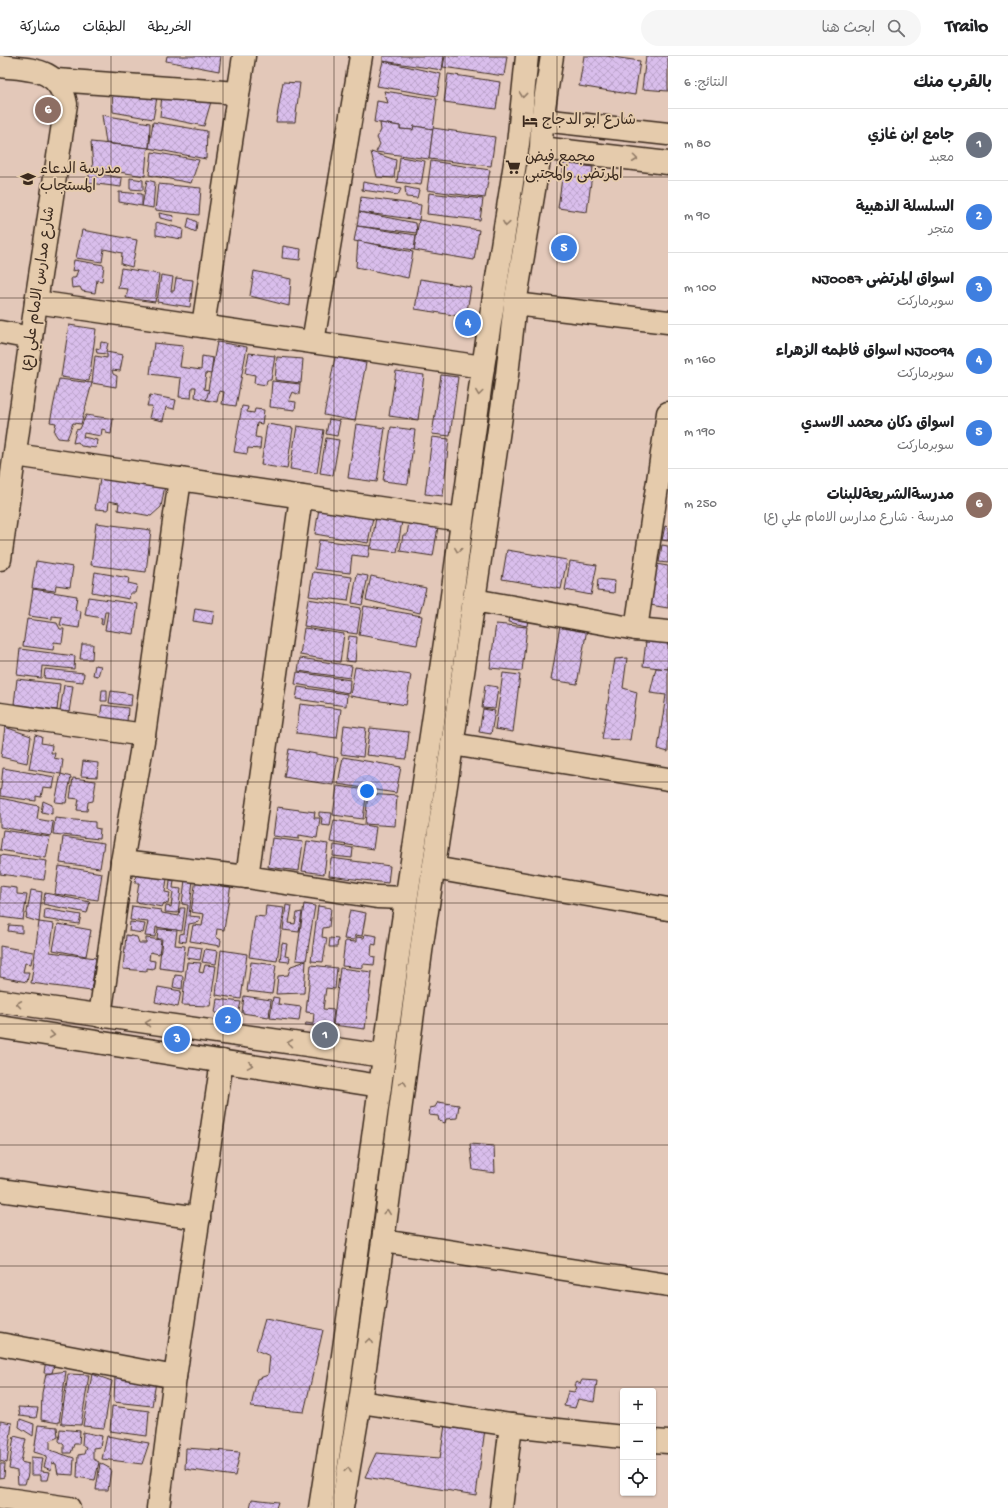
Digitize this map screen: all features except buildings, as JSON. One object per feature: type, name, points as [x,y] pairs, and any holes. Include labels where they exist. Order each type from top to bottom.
[{"type":"street","points":[[203,326],[244,56]]},
{"type":"street","points":[[314,342],[361,56]]},
{"type":"street","points":[[320,1508],[336,1406],[406,898],[450,611],[483,367],[518,144],[527,56]]},
{"type":"street","points":[[342,1508],[360,1402],[383,1242],[422,944],[507,375],[515,304],[541,148],[542,120],[552,56]]},
{"type":"street","points":[[0,66],[41,71],[56,80],[238,93]]},
{"type":"street","name":"شارع مدارس الامام علي (ع)","points":[[0,559],[2,534],[15,455],[36,302],[66,104],[61,87],[56,80]]},
{"type":"street","points":[[542,120],[668,134]]},
{"type":"street","points":[[541,148],[668,163]]},
{"type":"street","points":[[36,302],[483,367]]},
{"type":"street","points":[[515,304],[668,322]]},
{"type":"street","points":[[0,332],[31,338]]},
{"type":"street","points":[[636,629],[663,483],[668,413]]},
{"type":"street","points":[[15,455],[462,520]]},
{"type":"street","points":[[100,1016],[122,862],[144,735],[180,479]]},
{"type":"street","points":[[247,876],[301,497]]},
{"type":"street","points":[[474,600],[636,629],[668,632]]},
{"type":"street","points":[[0,714],[144,735]]},
{"type":"street","points":[[452,744],[668,779]]},
{"type":"street","points":[[122,862],[247,876],[377,897],[406,898]]},
{"type":"street","points":[[434,868],[668,909]]},
{"type":"street","points":[[400,941],[422,944]]},
{"type":"street","points":[[0,1001],[384,1056]]},
{"type":"street","points":[[0,1027],[380,1086]]},
{"type":"street","points":[[158,1508],[175,1377],[222,1061]]},
{"type":"street","points":[[0,1190],[199,1218]]},
{"type":"street","points":[[383,1242],[668,1284]]},
{"type":"street","points":[[0,1344],[175,1377]]},
{"type":"street","points":[[360,1402],[511,1425],[620,1437]]},
{"type":"street","points":[[501,1508],[511,1425]]},
{"type":"street","points":[[656,1441],[668,1442]]},
{"type":"street","points":[[0,1498],[69,1508]]},
{"type":"place","name":"مدرسةالشريعةللبنات","points":[[48,110]]},
{"type":"place","name":"شارع ابو الدجاج","points":[[530,121]]},
{"type":"place","name":"مجمع فيض المرتضى والمجتبى","points":[[513,167]]},
{"type":"place","name":"مدرسة الدعاء المستجاب","points":[[28,179]]},
{"type":"place","name":"اسواق دكان محمد الاسدي","points":[[564,248]]},
{"type":"place","name":"NJ0094 اسواق فاطمه الزهراء","points":[[468,323]]},
{"type":"place","name":"السلسلة الذهبية","points":[[228,1020]]},
{"type":"place","name":"جامع ابن غازي","points":[[325,1035]]},
{"type":"place","name":"اسواق المرتضى NJ0087","points":[[177,1039]]}]
